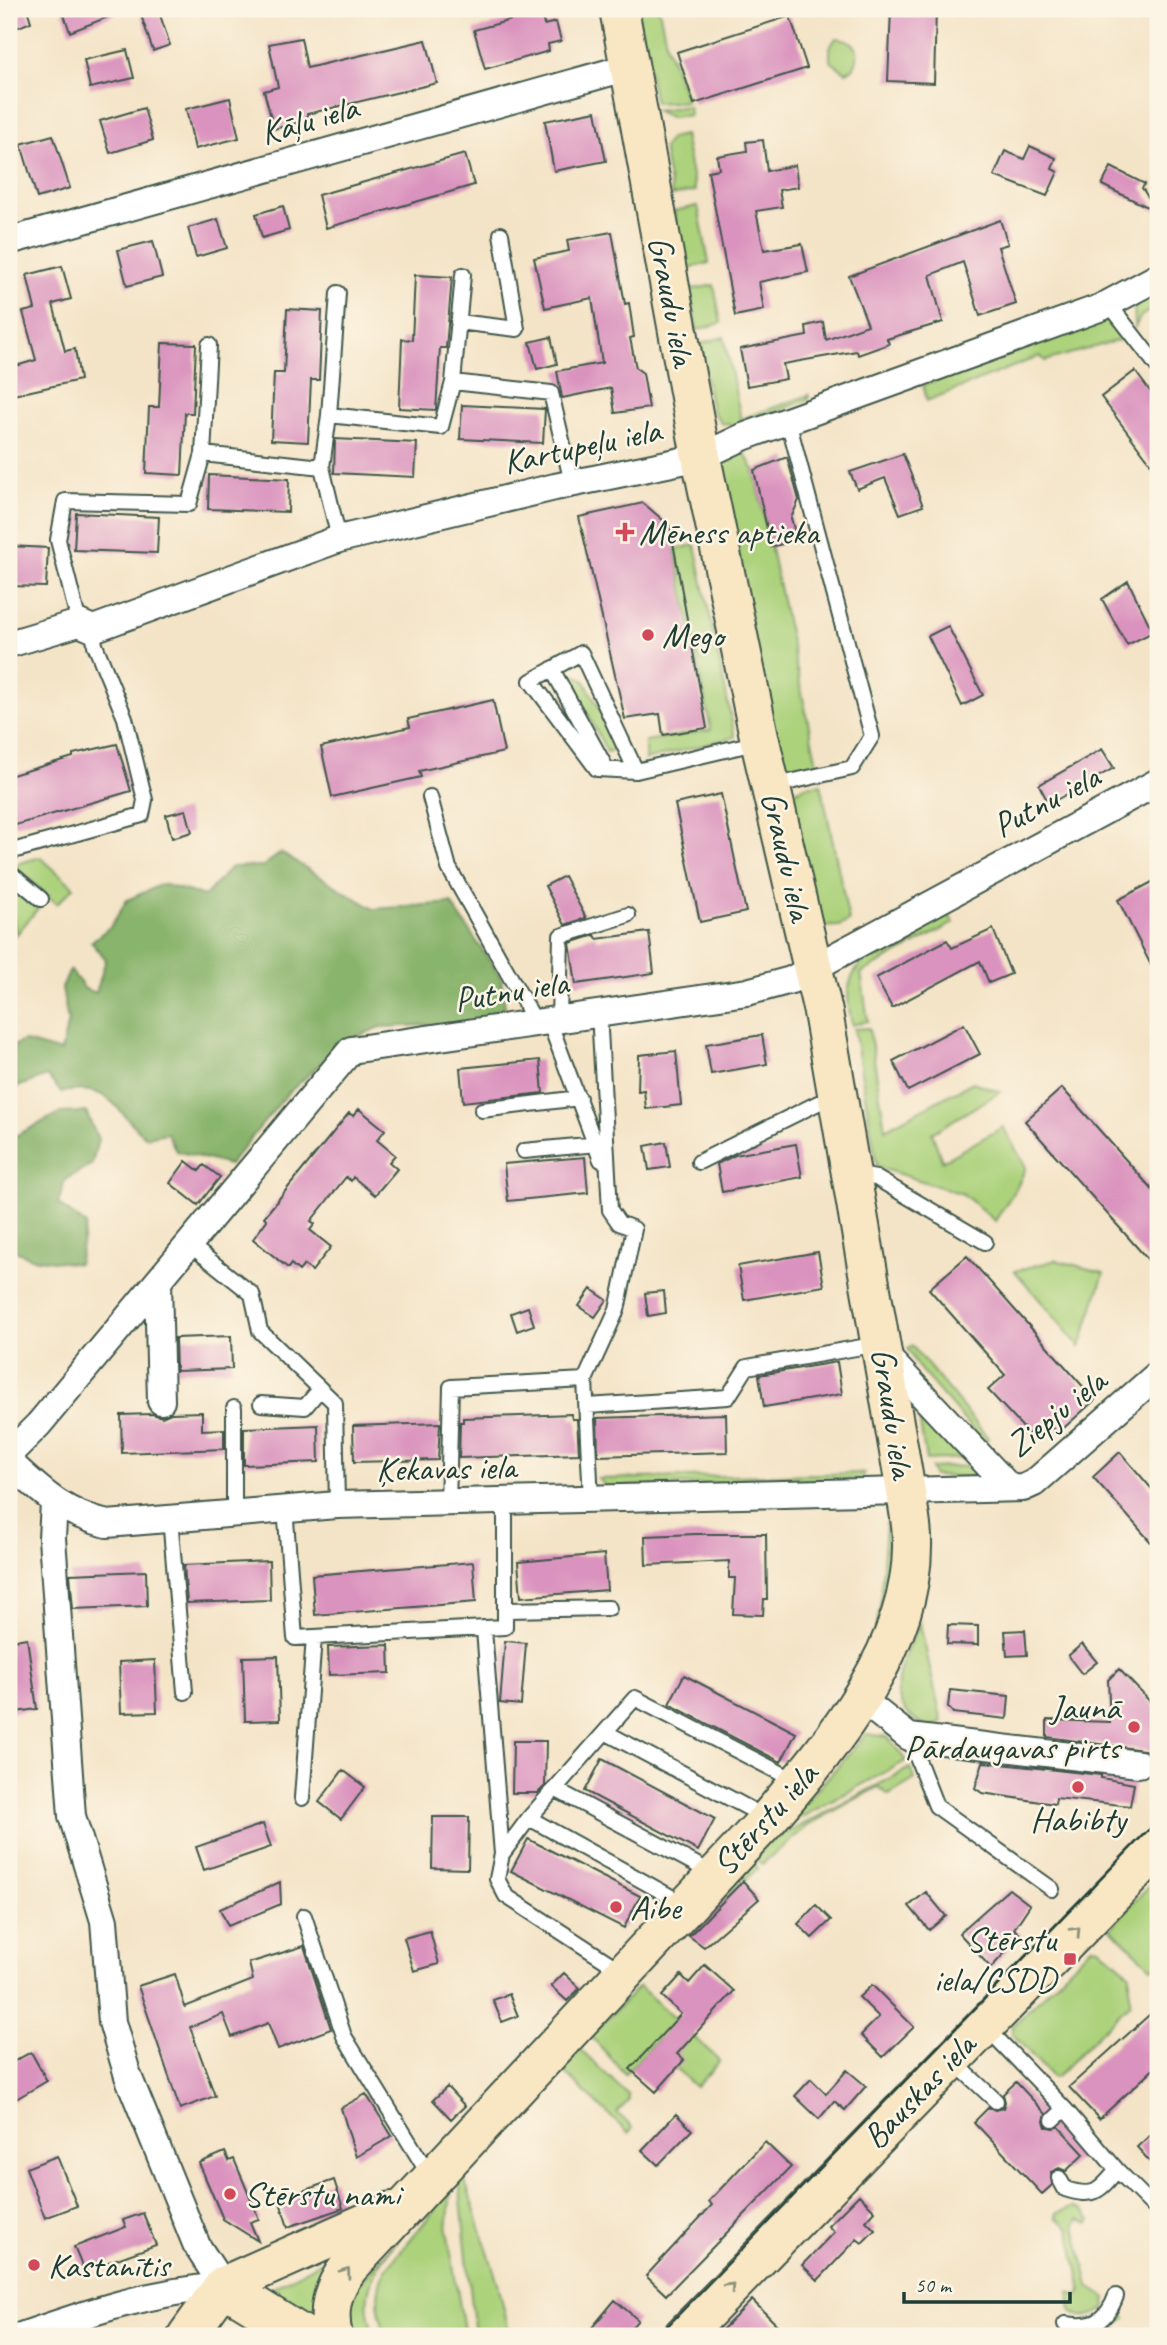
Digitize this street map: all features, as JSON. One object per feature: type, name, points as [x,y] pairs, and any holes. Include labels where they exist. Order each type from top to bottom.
[{"type":"main road","name":"Graudu iela","points":[[619,9],[701,457],[760,741],[814,970],[906,1492],[912,1540],[903,1604],[883,1658],[861,1699]]},
{"type":"main road","name":"Stērstu iela","points":[[333,2336],[329,2320],[341,2277],[431,2177],[768,1819],[800,1782],[861,1699]]},
{"type":"main road","name":"Bauskas iela","points":[[683,2336],[1158,1848]]},
{"type":"main road","name":"Stērstu iela","points":[[222,2286],[404,2206]]},
{"type":"main road","points":[[187,2336],[222,2286],[304,2336]]},
{"type":"street","name":"Kāļu iela","points":[[9,241],[629,67]]},
{"type":"street","name":"Kartupeļu iela","points":[[9,644],[86,626],[339,539],[572,483],[701,457],[788,421],[1109,304],[1158,276]]},
{"type":"street","name":"Putnu iela","points":[[9,1454],[39,1424],[351,1050],[747,992],[814,970],[947,893],[1158,782]]},
{"type":"street","points":[[158,1282],[161,1401]]},
{"type":"street","points":[[882,1348],[1008,1486]]},
{"type":"street","name":"Ziepju iela","points":[[906,1492],[1008,1486],[1023,1488],[1034,1483],[1158,1374]]},
{"type":"street","name":"Ķekavas iela","points":[[9,1462],[54,1503],[78,1517],[107,1524],[285,1507],[906,1492]]},
{"type":"street","points":[[54,1503],[52,1538],[72,1816],[104,1922],[112,2022],[128,2076],[197,2246],[222,2286]]},
{"type":"street","points":[[861,1699],[909,1737],[1139,1764]]},
{"type":"street","name":"Stērstu iela","points":[[21,2336],[100,2309],[174,2290],[222,2286]]},
{"type":"lane","points":[[458,322],[517,329],[501,234]]},
{"type":"lane","points":[[329,415],[441,428],[453,382],[463,275]]},
{"type":"lane","points":[[338,293],[329,415],[322,467],[339,539]]},
{"type":"lane","points":[[1109,304],[1158,367]]},
{"type":"lane","points":[[9,852],[142,815],[145,800],[125,718],[86,626],[58,540],[65,501],[189,504],[203,454],[209,345]]},
{"type":"lane","points":[[453,382],[551,393],[572,483]]},
{"type":"lane","points":[[771,786],[852,768],[872,736],[788,421]]},
{"type":"lane","points":[[203,454],[322,467]]},
{"type":"lane","points":[[636,771],[581,653],[531,681],[597,769],[636,771],[760,741]]},
{"type":"lane","points":[[552,669],[606,769]]},
{"type":"lane","points":[[430,797],[449,868],[548,1021],[601,1154],[602,1192]]},
{"type":"lane","points":[[9,872],[41,899]]},
{"type":"lane","points":[[548,1021],[561,936],[628,915]]},
{"type":"lane","points":[[591,1500],[585,1380],[617,1310],[634,1229],[619,1223],[610,1210],[599,1012]]},
{"type":"lane","points":[[482,1110],[579,1098]]},
{"type":"lane","points":[[699,1162],[818,1102],[838,1098]]},
{"type":"lane","points":[[524,1151],[597,1144]]},
{"type":"lane","points":[[851,1174],[876,1178],[985,1242]]},
{"type":"lane","points":[[189,1244],[252,1294],[260,1331],[335,1403],[337,1505]]},
{"type":"lane","points":[[587,1406],[728,1397],[747,1367],[882,1348]]},
{"type":"lane","points":[[448,1505],[451,1387],[585,1380]]},
{"type":"lane","points":[[261,1404],[305,1407],[320,1388]]},
{"type":"lane","points":[[234,1408],[234,1512]]},
{"type":"lane","points":[[285,1507],[295,1638],[505,1627],[505,1503]]},
{"type":"lane","points":[[170,1518],[185,1692]]},
{"type":"lane","points":[[507,1611],[609,1608]]},
{"type":"lane","points":[[484,1630],[502,1854],[497,1879],[506,1896],[610,1967],[624,1973]]},
{"type":"lane","points":[[302,1798],[314,1637]]},
{"type":"lane","points":[[502,1854],[529,1818],[635,1698],[800,1782]]},
{"type":"lane","points":[[606,1732],[768,1819]]},
{"type":"lane","points":[[909,1737],[936,1806],[1052,1889]]},
{"type":"lane","points":[[555,1789],[715,1875]]},
{"type":"lane","points":[[529,1818],[688,1905]]},
{"type":"lane","points":[[304,1916],[344,2036],[431,2177]]},
{"type":"lane","points":[[984,2025],[1066,2109],[1117,2170],[1158,2211]]},
{"type":"lane","points":[[951,2059],[996,2101]]},
{"type":"lane","points":[[1053,2120],[1066,2109]]},
{"type":"lane","points":[[1059,2178],[1065,2189],[1083,2195],[1101,2190],[1117,2170]]},
{"type":"lane","points":[[1065,2324],[1081,2326],[1098,2323],[1110,2312],[1116,2296]]},
{"type":"green space","points":[[637,9],[659,9],[667,47],[687,101],[655,103]]},
{"type":"green space","points":[[836,38],[849,41],[856,48],[856,63],[853,69],[846,72],[830,61],[830,47]]},
{"type":"green space","points":[[688,106],[690,115],[670,117],[655,110]]},
{"type":"green space","points":[[684,135],[695,191],[672,196],[663,148],[671,138]]},
{"type":"green space","points":[[698,206],[709,263],[685,269],[674,211]]},
{"type":"green space","points":[[714,285],[721,323],[697,330],[689,290]]},
{"type":"green space","points":[[1158,286],[1158,306],[1141,316],[1135,327],[1134,304]]},
{"type":"green space","points":[[1110,314],[1127,338],[1045,361],[1040,356],[927,401],[923,385]]},
{"type":"green space","points":[[724,337],[741,419],[809,395],[808,400],[733,427],[728,423],[722,424],[712,410],[699,344]]},
{"type":"green space","points":[[744,452],[754,470],[818,768],[806,771],[781,762],[715,466]]},
{"type":"green space","points":[[695,545],[735,737],[645,760],[645,741],[711,730],[675,549]]},
{"type":"green space","points":[[575,674],[584,680],[620,747],[607,752],[569,678]]},
{"type":"green space","points":[[821,784],[849,921],[839,926],[817,927],[790,803],[793,793],[805,786]]},
{"type":"green space","points":[[281,853],[374,909],[451,903],[501,978],[507,1022],[380,1027],[345,1042],[287,1094],[229,1165],[176,1151],[167,1133],[146,1137],[110,1100],[91,1091],[61,1092],[47,1076],[9,1090],[9,1048],[23,1041],[61,1052],[68,1021],[62,988],[70,970],[85,989],[96,993],[106,959],[91,942],[111,926],[127,900],[162,884],[205,896],[231,867],[263,866]]},
{"type":"green space","points":[[40,857],[74,887],[57,904],[13,865]]},
{"type":"green space","points":[[9,880],[39,907],[16,935],[9,887]]},
{"type":"green space","points":[[946,911],[954,923],[861,973],[868,1021],[852,1025],[848,991],[854,973],[863,961],[889,941]]},
{"type":"green space","points":[[869,1028],[885,1129],[973,1082],[1000,1092],[932,1133],[942,1161],[1003,1127],[1026,1167],[995,1221],[963,1194],[877,1167],[854,1029]]},
{"type":"green space","points":[[86,1112],[98,1139],[92,1164],[65,1180],[58,1204],[86,1225],[78,1264],[31,1258],[9,1248],[9,1164],[12,1161],[9,1139],[60,1113]]},
{"type":"green space","points":[[1056,1260],[1104,1273],[1080,1347],[1015,1271]]},
{"type":"green space","points":[[912,1346],[988,1438],[984,1443],[917,1366],[908,1349]]},
{"type":"green space","points":[[917,1405],[964,1458],[926,1460]]},
{"type":"green space","points":[[972,1466],[976,1472],[972,1477],[934,1476],[931,1468]]},
{"type":"green space","points":[[864,1473],[861,1479],[606,1487],[598,1479]]},
{"type":"green space","points":[[886,1522],[890,1562],[887,1607],[873,1643],[880,1609]]},
{"type":"green space","points":[[920,1623],[942,1723],[929,1728],[913,1718],[903,1707],[898,1695],[901,1667]]},
{"type":"green space","points":[[866,1734],[888,1737],[906,1761],[785,1826]]},
{"type":"green space","points":[[910,1768],[915,1779],[889,1795],[878,1787],[810,1824],[762,1864],[755,1859],[766,1844]]},
{"type":"green space","points":[[752,1862],[758,1868],[709,1912],[706,1910]]},
{"type":"green space","points":[[1158,1876],[1158,1964],[1152,1968],[1110,1928]]},
{"type":"green space","points":[[1092,1946],[1099,1947],[1130,1974],[1130,2003],[1056,2077],[1052,2077],[1012,2034],[1013,2026]]},
{"type":"green space","points":[[639,1986],[720,2061],[696,2087],[676,2069],[659,2038],[625,2074],[591,2036]]},
{"type":"green space","points":[[578,2048],[628,2095],[628,2101],[617,2113],[633,2128],[628,2133],[561,2069],[463,2175],[498,2283],[510,2336],[475,2336],[459,2179]]},
{"type":"green space","points":[[451,2190],[447,2230],[465,2336],[386,2336],[378,2302],[382,2277]]},
{"type":"green space","points":[[1074,2207],[1083,2210],[1091,2220],[1089,2223],[1079,2219],[1075,2226],[1089,2286],[1107,2298],[1105,2309],[1087,2316],[1071,2310],[1069,2292],[1078,2296],[1082,2290],[1069,2228],[1056,2217],[1057,2213]]},
{"type":"green space","points":[[411,2223],[390,2249],[369,2288],[369,2319],[375,2336],[348,2336],[346,2299]]},
{"type":"green space","points":[[337,2253],[316,2324],[265,2292]]},
{"type":"green space","points":[[1117,2314],[1126,2318],[1116,2324],[1119,2332],[1125,2336],[1113,2336],[1102,2330],[1085,2336],[1080,2333],[1102,2327]]},
{"type":"building","points":[[9,9],[27,9],[31,22],[9,31]]},
{"type":"building","points":[[62,9],[125,9],[126,10],[70,32]]},
{"type":"building","points":[[139,9],[158,9],[170,45],[153,51]]},
{"type":"building","points":[[891,9],[936,9],[934,83],[888,81]]},
{"type":"building","points":[[541,12],[544,25],[556,22],[561,41],[548,44],[549,51],[485,69],[474,30]]},
{"type":"building","points":[[790,16],[807,68],[694,104],[677,52]]},
{"type":"building","points":[[301,38],[307,68],[426,40],[437,83],[307,114],[308,120],[274,129],[264,91],[278,87],[269,44]]},
{"type":"building","points":[[127,50],[134,78],[90,88],[84,60]]},
{"type":"building","points":[[230,98],[239,138],[195,149],[186,109]]},
{"type":"building","points":[[144,108],[153,140],[110,153],[100,121]]},
{"type":"building","points":[[596,111],[606,161],[554,171],[545,121]]},
{"type":"building","points":[[53,135],[70,188],[37,198],[21,144]]},
{"type":"building","points":[[763,140],[767,171],[795,165],[798,187],[779,190],[782,207],[756,211],[764,250],[802,244],[808,272],[759,282],[764,310],[735,316],[708,171],[719,169],[717,156],[747,151],[746,142]]},
{"type":"building","points":[[1030,146],[1056,158],[1052,169],[1058,172],[1047,196],[994,176],[1005,151],[1024,159]]},
{"type":"building","points":[[465,154],[474,185],[326,228],[318,195]]},
{"type":"building","points":[[1111,167],[1145,184],[1142,188],[1158,212],[1102,185]]},
{"type":"building","points":[[283,206],[289,230],[262,238],[256,214]]},
{"type":"building","points":[[218,219],[227,248],[196,257],[188,228]]},
{"type":"building","points":[[1000,220],[1008,244],[998,247],[1016,304],[980,316],[963,262],[930,275],[943,322],[887,339],[889,344],[858,355],[857,351],[783,364],[786,379],[747,386],[740,349],[807,336],[806,326],[823,322],[826,340],[868,325],[849,276]]},
{"type":"building","points":[[612,232],[625,304],[629,303],[634,337],[630,338],[636,368],[643,373],[649,408],[615,413],[611,388],[562,398],[557,371],[602,363],[592,298],[545,308],[534,258],[569,251],[567,240]]},
{"type":"building","points":[[153,241],[162,277],[127,286],[118,250]]},
{"type":"building","points":[[62,266],[71,299],[53,304],[65,351],[75,349],[80,380],[9,396],[9,368],[36,360],[23,312],[35,309],[27,275]]},
{"type":"building","points":[[415,275],[452,277],[446,348],[440,348],[436,410],[399,408],[402,339],[412,340]]},
{"type":"building","points":[[287,309],[322,311],[319,380],[311,380],[308,442],[271,440],[274,373],[284,373]]},
{"type":"building","points":[[551,337],[557,364],[537,369],[530,342]]},
{"type":"building","points":[[162,343],[196,344],[193,413],[185,413],[182,475],[146,473],[149,407],[159,407]]},
{"type":"building","points":[[1135,371],[1158,402],[1158,473],[1101,397]]},
{"type":"building","points":[[462,405],[545,409],[543,443],[460,439]]},
{"type":"building","points":[[335,439],[417,443],[415,477],[334,473]]},
{"type":"building","points":[[903,454],[923,506],[900,514],[885,478],[857,489],[850,472]]},
{"type":"building","points":[[787,457],[799,500],[791,518],[797,540],[771,547],[754,470]]},
{"type":"building","points":[[209,475],[289,479],[288,512],[208,509]]},
{"type":"building","name":"Mego","points":[[643,503],[670,526],[707,728],[663,735],[660,714],[625,719],[579,517]]},
{"type":"building","points":[[76,513],[159,517],[157,553],[74,550]]},
{"type":"building","points":[[9,546],[48,548],[46,587],[9,586]]},
{"type":"building","points":[[1128,581],[1153,632],[1127,645],[1102,599]]},
{"type":"building","points":[[948,626],[983,695],[962,706],[928,636]]},
{"type":"building","points":[[493,700],[504,752],[419,771],[421,777],[332,797],[321,747],[410,727],[408,719]]},
{"type":"building","points":[[117,744],[131,791],[9,827],[9,776],[73,757],[73,754]]},
{"type":"building","points":[[1102,749],[1114,768],[1049,804],[1039,785]]},
{"type":"building","points":[[721,794],[746,912],[700,922],[675,804]]},
{"type":"building","points":[[186,810],[192,832],[172,838],[166,815]]},
{"type":"building","points":[[564,876],[586,918],[565,925],[545,886]]},
{"type":"building","points":[[1158,879],[1158,979],[1118,900]]},
{"type":"building","points":[[993,929],[1011,974],[989,983],[980,961],[892,1008],[876,978],[947,940],[952,948]]},
{"type":"building","points":[[649,932],[654,973],[576,984],[570,943],[595,935],[597,939]]},
{"type":"building","points":[[964,1024],[980,1054],[908,1091],[893,1061]]},
{"type":"building","points":[[762,1035],[767,1064],[711,1074],[706,1044]]},
{"type":"building","points":[[676,1051],[681,1105],[646,1109],[644,1090],[638,1091],[639,1055]]},
{"type":"building","points":[[540,1060],[543,1093],[463,1102],[460,1068]]},
{"type":"building","points":[[1062,1088],[1158,1196],[1158,1271],[1025,1121]]},
{"type":"building","points":[[359,1109],[385,1130],[377,1140],[395,1155],[389,1162],[397,1169],[375,1195],[353,1177],[351,1181],[346,1177],[311,1221],[315,1224],[310,1230],[331,1247],[312,1271],[304,1265],[299,1271],[291,1264],[288,1268],[253,1239],[267,1220],[264,1217],[349,1113],[353,1116]]},
{"type":"building","points":[[666,1142],[670,1167],[649,1170],[645,1146]]},
{"type":"building","points":[[796,1144],[802,1177],[722,1192],[717,1164],[735,1155]]},
{"type":"building","points":[[585,1157],[588,1193],[508,1201],[504,1164]]},
{"type":"building","points":[[186,1161],[199,1171],[204,1165],[220,1177],[198,1205],[170,1183]]},
{"type":"building","points":[[818,1252],[824,1286],[744,1300],[738,1266]]},
{"type":"building","points":[[967,1256],[1095,1400],[1057,1434],[1045,1420],[1029,1434],[988,1390],[1005,1375],[929,1289]]},
{"type":"building","points":[[591,1289],[607,1300],[595,1317],[579,1306]]},
{"type":"building","points":[[664,1291],[666,1313],[648,1316],[645,1293]]},
{"type":"building","points":[[528,1307],[534,1325],[517,1331],[511,1313]]},
{"type":"building","points":[[231,1336],[232,1369],[176,1371],[175,1338]]},
{"type":"building","points":[[837,1362],[842,1394],[764,1407],[759,1375]]},
{"type":"building","points":[[202,1412],[202,1430],[224,1429],[224,1449],[122,1453],[121,1415],[152,1414],[162,1417],[171,1413]]},
{"type":"building","points":[[571,1414],[572,1419],[577,1419],[579,1454],[459,1458],[460,1422],[463,1422],[463,1418]]},
{"type":"building","points":[[726,1414],[727,1452],[598,1456],[597,1418]]},
{"type":"building","points":[[440,1423],[438,1460],[354,1462],[353,1426]]},
{"type":"building","points":[[318,1425],[319,1462],[244,1465],[244,1428]]},
{"type":"building","points":[[1120,1452],[1158,1496],[1158,1550],[1093,1477]]},
{"type":"building","points":[[766,1534],[767,1599],[764,1599],[763,1615],[733,1614],[735,1578],[729,1578],[729,1561],[646,1565],[645,1536]]},
{"type":"building","points":[[604,1554],[607,1590],[521,1597],[518,1562]]},
{"type":"building","points":[[269,1561],[270,1600],[187,1603],[184,1565]]},
{"type":"building","points":[[473,1562],[476,1602],[315,1615],[312,1575]]},
{"type":"building","points":[[146,1571],[147,1606],[73,1609],[70,1574]]},
{"type":"building","points":[[948,1625],[978,1626],[978,1645],[947,1644]]},
{"type":"building","points":[[1025,1630],[1027,1655],[1007,1656],[1005,1631]]},
{"type":"building","points":[[27,1638],[37,1709],[9,1713],[9,1641]]},
{"type":"building","points":[[505,1641],[526,1643],[521,1705],[500,1703]]},
{"type":"building","points":[[1082,1644],[1097,1662],[1082,1674],[1068,1656]]},
{"type":"building","points":[[389,1645],[390,1673],[329,1675],[328,1647]]},
{"type":"building","points":[[278,1656],[280,1720],[245,1721],[243,1657]]},
{"type":"building","points":[[155,1660],[157,1712],[121,1713],[119,1662]]},
{"type":"building","name":"Jaunā Pārdaugavas pirts","points":[[1119,1669],[1158,1710],[1158,1752],[1047,1737],[1047,1720],[1110,1722],[1108,1680]]},
{"type":"building","points":[[684,1675],[796,1733],[781,1762],[669,1704]]},
{"type":"building","points":[[950,1690],[1009,1696],[1007,1719],[953,1713],[948,1707]]},
{"type":"building","points":[[513,1741],[546,1741],[545,1786],[538,1793],[512,1793]]},
{"type":"building","points":[[602,1759],[715,1819],[698,1851],[585,1791]]},
{"type":"building","points":[[983,1762],[1101,1775],[1101,1778],[1134,1784],[1130,1806],[1056,1798],[1055,1804],[982,1793],[975,1788]]},
{"type":"building","points":[[343,1770],[365,1787],[341,1819],[319,1802]]},
{"type":"building","points":[[433,1817],[469,1817],[468,1869],[432,1868]]},
{"type":"building","points":[[263,1824],[271,1847],[204,1870],[196,1847]]},
{"type":"building","points":[[528,1839],[640,1896],[624,1928],[511,1871]]},
{"type":"building","points":[[743,1881],[759,1899],[704,1947],[689,1936]]},
{"type":"building","points":[[280,1882],[281,1904],[228,1926],[220,1909]]},
{"type":"building","points":[[1009,1889],[1030,1905],[1014,1929],[1021,1935],[991,1968],[959,1933]]},
{"type":"building","points":[[926,1892],[946,1916],[929,1930],[909,1906]]},
{"type":"building","points":[[816,1905],[831,1920],[812,1938],[798,1924]]},
{"type":"building","points":[[430,1931],[439,1964],[414,1971],[404,1938]]},
{"type":"building","points":[[304,1946],[331,2029],[278,2049],[268,2023],[232,2037],[223,2014],[190,2027],[215,2096],[180,2109],[138,1986],[175,1974],[185,2007],[253,1980],[249,1963]]},
{"type":"building","points":[[705,1965],[734,1991],[677,2054],[684,2060],[656,2092],[630,2069],[681,2014],[662,1996],[681,1975],[689,1983]]},
{"type":"building","points":[[564,1973],[580,1988],[567,2001],[551,1986]]},
{"type":"building","points":[[872,1985],[914,2027],[883,2057],[861,2035],[879,2017],[859,1997]]},
{"type":"building","points":[[509,1994],[518,2016],[502,2022],[493,2000]]},
{"type":"building","points":[[1158,2007],[1158,2065],[1099,2119],[1069,2087]]},
{"type":"building","points":[[31,2052],[47,2081],[9,2103],[9,2064]]},
{"type":"building","points":[[847,2070],[866,2086],[845,2110],[834,2101],[819,2119],[795,2096],[811,2079],[826,2094]]},
{"type":"building","points":[[1016,2082],[1046,2114],[1046,2127],[1059,2127],[1084,2154],[1066,2171],[1059,2168],[1051,2172],[1052,2185],[1042,2194],[974,2122],[989,2107],[995,2110],[1003,2108],[1003,2094]]},
{"type":"building","points":[[447,2087],[465,2106],[451,2119],[433,2100]]},
{"type":"building","points":[[366,2094],[392,2136],[356,2157],[341,2108]]},
{"type":"building","points":[[676,2114],[692,2130],[658,2165],[642,2150]]},
{"type":"building","points":[[1158,2128],[1158,2171],[1137,2147]]},
{"type":"building","points":[[765,2142],[791,2167],[666,2295],[646,2276],[712,2205],[709,2201]]},
{"type":"building","name":"Stērstu nami","points":[[225,2152],[229,2161],[234,2159],[259,2219],[250,2222],[258,2241],[223,2219],[199,2163]]},
{"type":"building","points":[[57,2156],[77,2206],[45,2218],[26,2168]]},
{"type":"building","points":[[334,2180],[343,2208],[288,2227],[279,2199]]},
{"type":"building","points":[[859,2195],[875,2211],[866,2221],[875,2230],[862,2243],[857,2239],[818,2280],[802,2265],[834,2232],[828,2226]]},
{"type":"building","points":[[143,2213],[156,2245],[84,2271],[74,2247],[126,2227],[123,2220]]},
{"type":"building","points":[[615,2300],[638,2320],[624,2336],[585,2336]]},
{"type":"building","points":[[752,2300],[779,2327],[769,2336],[716,2336]]},
{"type":"tram line","points":[[658,2336],[1158,1820]]},
{"type":"place","name":"Mēness aptieka","points":[[625,532]]},
{"type":"place","name":"Mego","points":[[648,635]]},
{"type":"place","name":"Jaunā Pārdaugavas pirts","points":[[1134,1727]]},
{"type":"place","name":"Habibty","points":[[1078,1787]]},
{"type":"place","name":"Aibe","points":[[616,1907]]},
{"type":"place","name":"Stērstu iela/CSDD","points":[[1070,1959]]},
{"type":"place","name":"Stērstu nami","points":[[230,2194]]},
{"type":"place","name":"Kastanītis","points":[[34,2265]]}]
